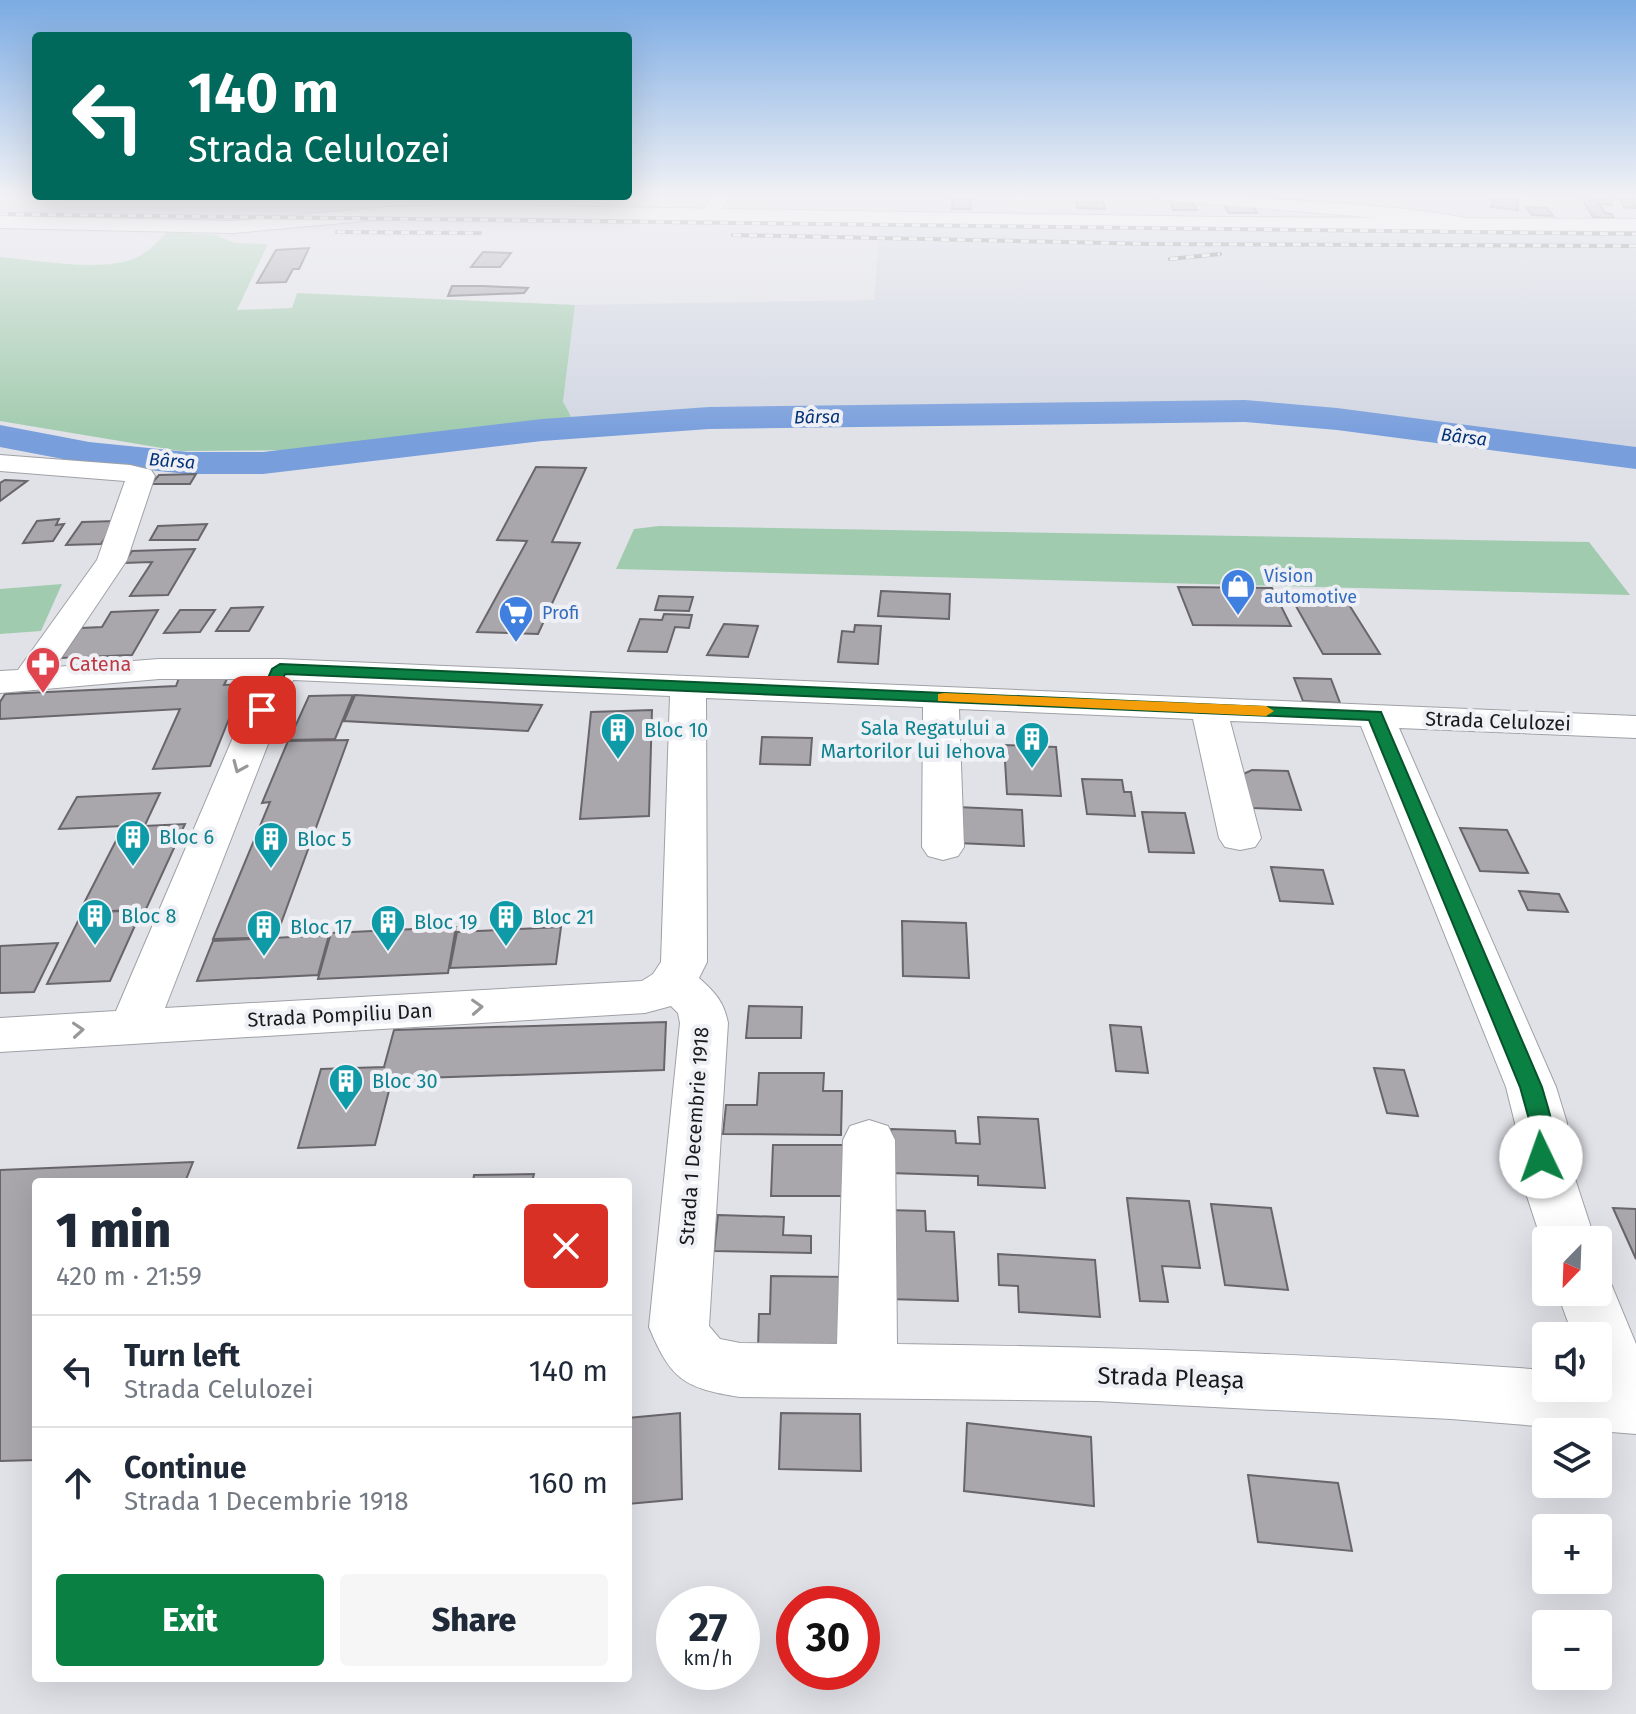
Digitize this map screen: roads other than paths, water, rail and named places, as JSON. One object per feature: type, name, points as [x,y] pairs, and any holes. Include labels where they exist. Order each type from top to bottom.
[{"type":"street","points":[[0,463],[130,473],[141,476],[142,482],[112,560],[14,680]]},
{"type":"street","points":[[14,680],[159,669],[280,669],[688,687],[684,962],[676,983]]},
{"type":"street","points":[[134,1026],[280,669]]},
{"type":"street","name":"Strada Celulozei","points":[[688,687],[1636,727]]},
{"type":"street","points":[[941,697],[943,847]]},
{"type":"street","points":[[1209,709],[1240,838]]},
{"type":"street","points":[[1375,716],[1531,1087],[1541,1123],[1541,1157],[1563,1226]]},
{"type":"street","name":"Strada Pompiliu Dan","points":[[0,1035],[645,997],[665,992],[676,983]]},
{"type":"street","name":"Strada 1 Decembrie 1918","points":[[676,983],[701,1007],[704,1023],[679,1327],[688,1351],[706,1364]]},
{"type":"street","points":[[867,1372],[869,1140]]},
{"type":"street","points":[[1592,1306],[1633,1405]]},
{"type":"street","name":"Strada Pleașa","points":[[706,1364],[740,1370],[1097,1374],[1280,1382],[1633,1405]]},
{"type":"waterway","name":"Bârsa","points":[[0,436],[89,453],[188,463],[263,463],[542,430],[709,418],[1245,411],[1337,419],[1636,458]]},
{"type":"place","name":"Vision automotive","points":[[1238,617]]},
{"type":"place","name":"Profi","points":[[516,644]]},
{"type":"place","name":"Catena","points":[[43,695]]},
{"type":"place","name":"Bloc 10","points":[[618,761]]},
{"type":"place","name":"Sala Regatului a Martorilor lui Iehova","points":[[1032,770]]},
{"type":"place","name":"Bloc 6","points":[[133,868]]},
{"type":"place","name":"Bloc 5","points":[[271,870]]},
{"type":"place","name":"Bloc 8","points":[[95,947]]},
{"type":"place","name":"Bloc 21","points":[[506,948]]},
{"type":"place","name":"Bloc 19","points":[[388,953]]},
{"type":"place","name":"Bloc 17","points":[[264,958]]},
{"type":"place","name":"Bloc 30","points":[[346,1112]]}]
